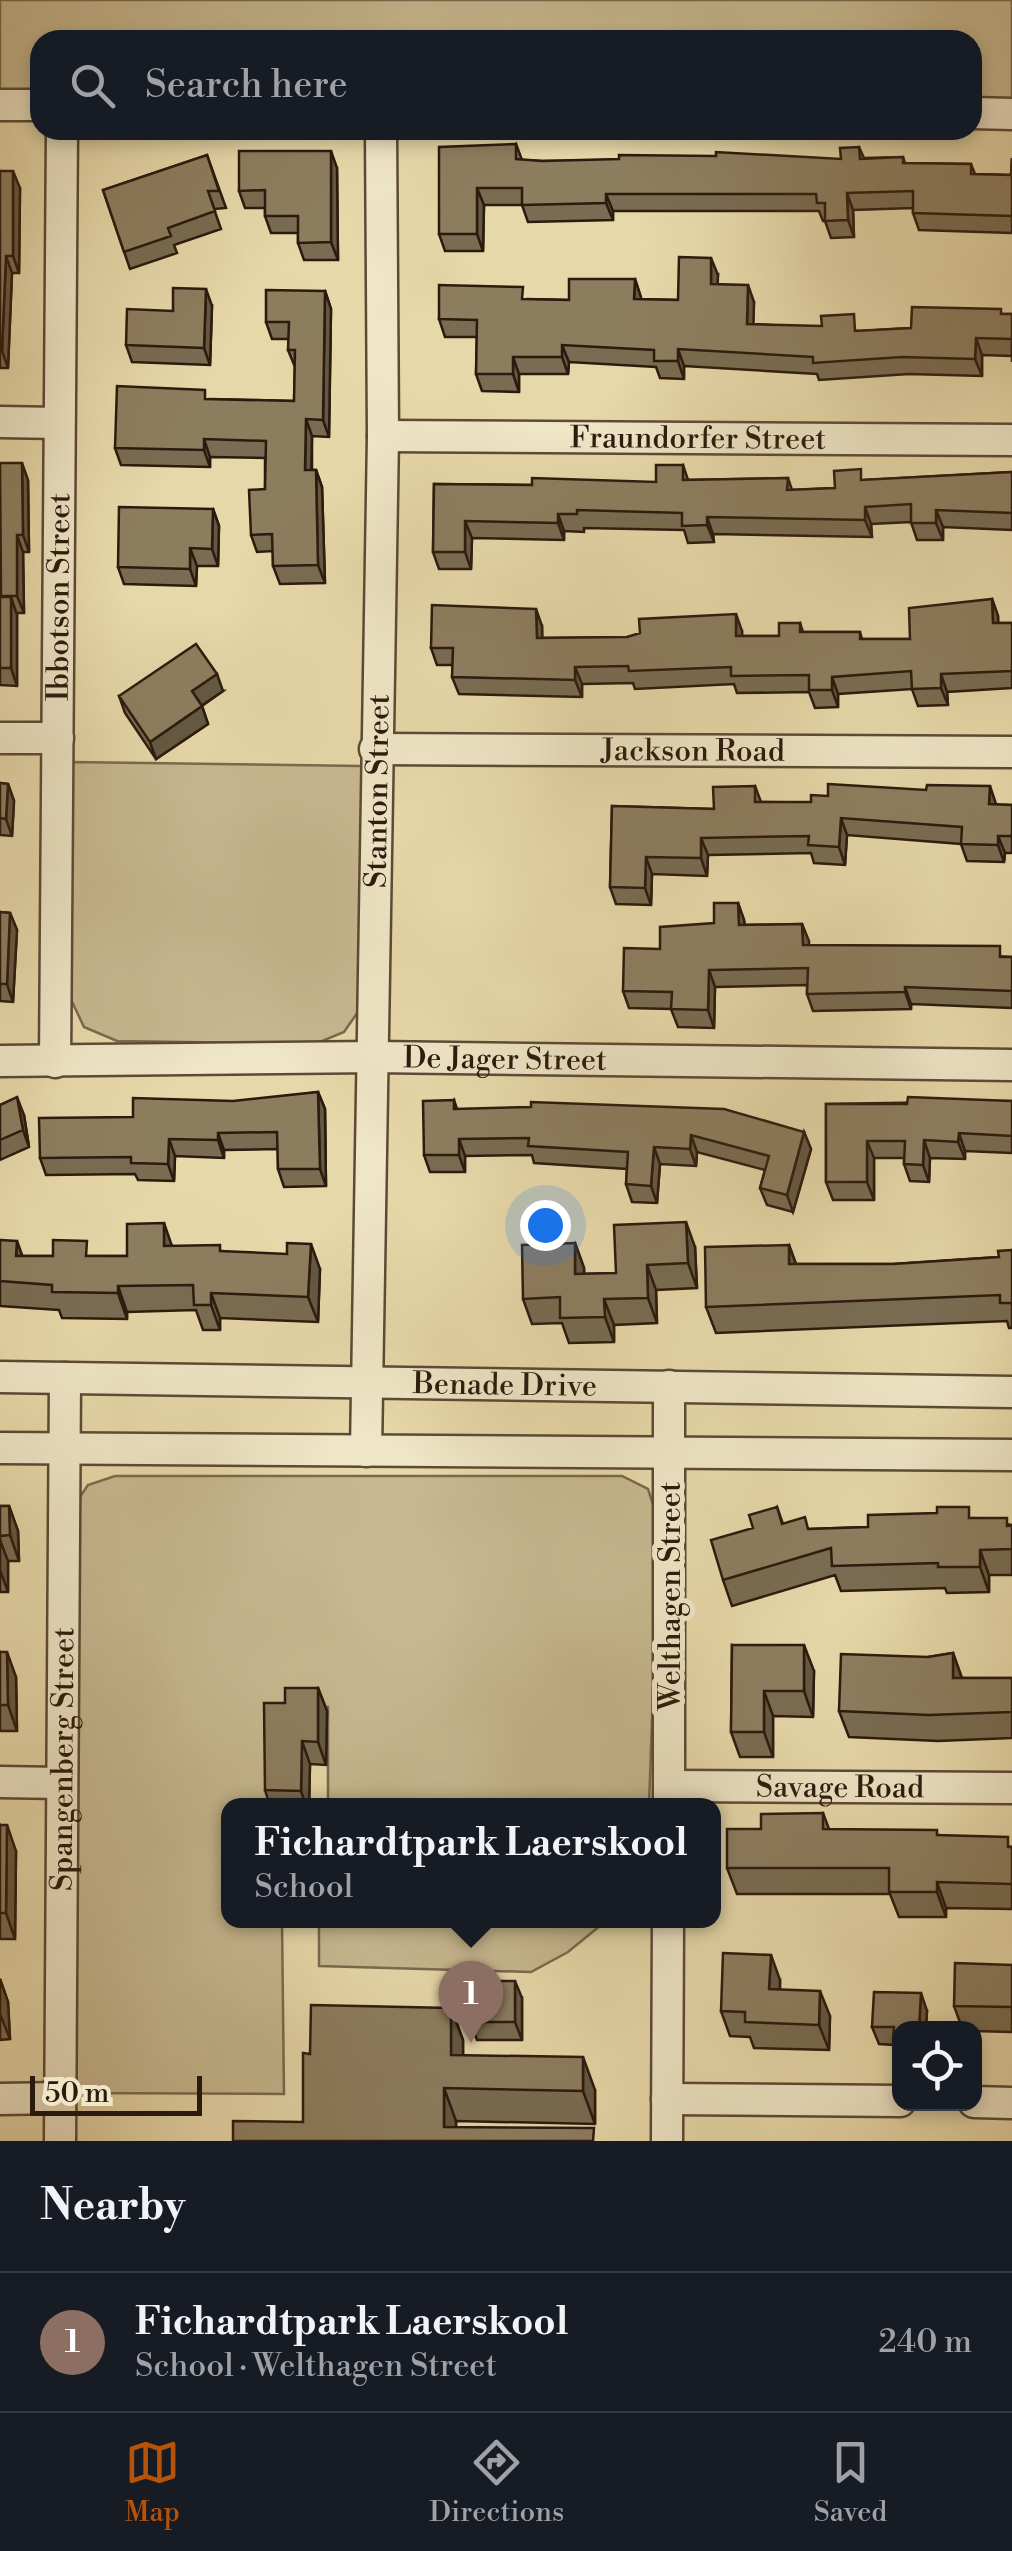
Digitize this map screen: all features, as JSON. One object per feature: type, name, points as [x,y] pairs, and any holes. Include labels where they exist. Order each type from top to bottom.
[{"type":"street","points":[[0,105],[30,105]]},
{"type":"street","points":[[982,113],[1012,114]]},
{"type":"street","name":"Ibbotson Street","points":[[55,1062],[62,140]]},
{"type":"street","name":"Stanton Street","points":[[366,1452],[383,436],[381,140]]},
{"type":"street","points":[[0,422],[59,423]]},
{"type":"street","name":"Fraundorfer Street","points":[[383,436],[1012,440]]},
{"type":"street","points":[[0,738],[58,738]]},
{"type":"street","name":"Jackson Road","points":[[375,748],[1012,752]]},
{"type":"street","name":"De Jager Street","points":[[0,1060],[375,1057],[1012,1065]]},
{"type":"street","name":"Benade Drive","points":[[0,1378],[1012,1392]]},
{"type":"street","name":"Spangenberg Street","points":[[60,2141],[65,1378]]},
{"type":"street","name":"Welthagen Street","points":[[669,1386],[669,1796]]},
{"type":"street","points":[[0,1448],[1012,1456]]},
{"type":"street","points":[[0,1782],[60,1783]]},
{"type":"street","name":"Savage Road","points":[[669,1796],[1012,1788]]},
{"type":"street","points":[[666,2141],[668,1928]]},
{"type":"street","points":[[0,2099],[60,2098]]},
{"type":"street","points":[[667,2099],[892,2101]]},
{"type":"street","points":[[982,2102],[1012,2103]]},
{"type":"shaded area","points":[[0,0],[1012,0],[1012,101],[982,101],[982,30],[30,30],[30,95],[0,95]]},
{"type":"shaded area","points":[[72,762],[362,766],[360,1009],[344,1032],[315,1044],[117,1041],[84,1027],[67,991]]},
{"type":"shaded area","points":[[115,1476],[622,1476],[648,1489],[659,1523],[649,1798],[328,1798],[328,1707],[271,1704],[270,1798],[221,1798],[221,1928],[282,1928],[284,2094],[69,2093],[76,1503],[88,1485]]},
{"type":"shaded area","points":[[319,1928],[597,1928],[568,1952],[531,1972],[319,1966]]},
{"type":"building","points":[[516,144],[516,159],[542,161],[619,159],[619,155],[716,156],[716,152],[841,159],[840,148],[859,147],[860,159],[903,157],[903,163],[971,164],[971,174],[1011,175],[1012,158],[1012,216],[913,213],[913,191],[847,193],[848,220],[825,221],[825,203],[817,203],[816,194],[606,194],[606,203],[522,205],[522,188],[477,188],[477,234],[439,234],[439,147]]},
{"type":"building","points":[[239,151],[331,151],[331,242],[298,243],[298,216],[265,216],[265,190],[239,191]]},
{"type":"building","points":[[207,155],[219,191],[208,191],[215,211],[168,228],[171,236],[124,252],[103,190]]},
{"type":"building","points":[[0,171],[13,171],[13,256],[6,256],[2,351],[0,351]]},
{"type":"building","points":[[679,257],[711,258],[711,284],[748,285],[747,324],[822,326],[821,316],[854,314],[855,331],[911,328],[912,307],[1001,309],[1001,314],[1012,314],[1012,339],[976,338],[975,359],[902,357],[813,363],[813,357],[678,349],[678,361],[654,361],[654,350],[562,345],[562,357],[513,357],[513,374],[476,374],[477,320],[439,319],[439,285],[523,287],[522,299],[569,300],[569,279],[635,279],[634,299],[678,300]]},
{"type":"building","points":[[173,288],[206,289],[204,348],[126,345],[127,309],[173,311]]},
{"type":"building","points":[[266,290],[325,291],[323,420],[306,419],[305,470],[316,470],[318,565],[273,566],[272,534],[251,535],[249,490],[265,489],[266,441],[204,439],[204,450],[115,448],[117,386],[205,390],[205,399],[294,401],[295,350],[288,350],[289,322],[266,322]]},
{"type":"building","points":[[0,463],[22,463],[23,535],[17,535],[17,596],[1,596]]},
{"type":"building","points":[[656,465],[683,465],[683,480],[788,478],[787,490],[835,488],[834,471],[861,469],[861,480],[1012,472],[1012,513],[936,510],[936,523],[911,523],[911,504],[865,507],[865,520],[707,517],[707,525],[682,526],[682,513],[577,510],[577,514],[558,514],[558,523],[465,521],[465,552],[433,552],[434,484],[532,485],[532,478],[656,482]]},
{"type":"building","points":[[119,507],[213,509],[212,549],[190,548],[190,569],[118,567]]},
{"type":"building","points":[[0,597],[11,597],[11,668],[0,668]]},
{"type":"building","points":[[992,599],[993,623],[1012,623],[1012,671],[941,674],[941,688],[912,689],[911,671],[832,677],[832,690],[809,690],[809,675],[731,676],[731,667],[629,671],[628,666],[575,667],[575,680],[452,677],[453,648],[431,648],[432,605],[536,609],[537,638],[627,637],[640,633],[639,619],[736,614],[736,636],[779,636],[779,623],[800,623],[800,632],[860,632],[860,639],[910,639],[909,608]]},
{"type":"building","points":[[196,644],[217,674],[192,691],[202,706],[150,742],[119,696]]},
{"type":"building","points":[[0,783],[8,784],[6,819],[0,818]]},
{"type":"building","points":[[828,784],[926,790],[927,785],[990,786],[989,804],[1012,805],[1012,836],[998,836],[998,845],[961,844],[962,827],[841,818],[839,847],[808,845],[809,836],[701,838],[701,858],[646,857],[645,888],[610,887],[612,806],[714,809],[713,787],[755,786],[755,802],[811,802],[811,795],[828,796]]},
{"type":"building","points":[[714,903],[738,903],[739,925],[802,924],[803,945],[1000,946],[1000,957],[1012,957],[1012,991],[905,987],[905,992],[807,994],[808,968],[709,970],[708,1010],[671,1009],[672,992],[623,991],[624,948],[660,949],[660,927],[714,923]]},
{"type":"building","points":[[0,912],[10,913],[7,984],[0,984]]},
{"type":"building","points":[[318,1092],[320,1169],[278,1169],[277,1132],[218,1133],[218,1140],[169,1139],[168,1164],[131,1163],[131,1157],[40,1158],[39,1118],[133,1117],[133,1098],[233,1101]]},
{"type":"building","points":[[17,1097],[23,1130],[0,1140],[0,1105]]},
{"type":"building","points":[[908,1097],[1012,1101],[1012,1136],[959,1133],[958,1142],[924,1140],[923,1165],[904,1164],[905,1141],[867,1141],[867,1182],[826,1182],[826,1104],[907,1104]]},
{"type":"building","points":[[454,1100],[454,1109],[531,1107],[531,1102],[724,1109],[804,1132],[787,1195],[760,1188],[769,1156],[691,1135],[690,1149],[654,1147],[651,1186],[626,1184],[628,1152],[528,1146],[529,1138],[459,1139],[459,1155],[424,1155],[423,1101]]},
{"type":"building","points":[[686,1222],[688,1263],[647,1265],[648,1298],[604,1299],[605,1317],[560,1318],[560,1297],[523,1299],[522,1245],[575,1243],[575,1274],[616,1273],[614,1225]]},
{"type":"building","points":[[164,1223],[164,1246],[220,1245],[220,1251],[287,1254],[287,1243],[311,1244],[308,1297],[211,1293],[211,1305],[194,1305],[193,1285],[118,1286],[118,1293],[52,1292],[52,1285],[0,1281],[0,1240],[17,1241],[16,1256],[53,1256],[53,1240],[87,1241],[86,1256],[127,1256],[127,1224]]},
{"type":"building","points":[[789,1245],[789,1264],[893,1264],[999,1257],[998,1251],[1012,1250],[1012,1303],[1000,1303],[1000,1295],[706,1307],[705,1247]]},
{"type":"building","points":[[0,1506],[9,1506],[10,1535],[0,1536]]},
{"type":"building","points":[[777,1507],[782,1524],[805,1517],[808,1529],[868,1527],[868,1515],[937,1513],[937,1507],[969,1507],[969,1518],[1007,1518],[1007,1526],[1012,1525],[1012,1549],[980,1550],[980,1567],[938,1567],[938,1563],[832,1566],[831,1548],[723,1580],[711,1540],[753,1528],[749,1515]]},
{"type":"building","points":[[732,1645],[804,1645],[804,1691],[764,1691],[764,1732],[731,1732]]},
{"type":"building","points":[[0,1652],[7,1652],[8,1705],[0,1705]]},
{"type":"building","points":[[953,1653],[953,1678],[1012,1678],[1012,1712],[929,1715],[839,1711],[841,1654],[928,1657]]},
{"type":"building","points":[[285,1688],[318,1688],[318,1742],[302,1741],[301,1791],[265,1790],[264,1703],[285,1703]]},
{"type":"building","points":[[823,1813],[823,1829],[937,1830],[937,1835],[1008,1837],[1008,1847],[1012,1847],[1012,1884],[937,1882],[937,1892],[889,1892],[889,1868],[727,1868],[727,1829],[761,1829],[761,1814]]},
{"type":"building","points":[[0,1825],[7,1825],[6,1913],[0,1913]]},
{"type":"building","points":[[723,1953],[771,1955],[769,1989],[820,1991],[819,2025],[745,2022],[745,2012],[721,2011]]},
{"type":"building","points":[[955,1963],[1012,1965],[1012,2007],[954,2006]]},
{"type":"building","points":[[470,1981],[515,1981],[515,2022],[470,2022]]},
{"type":"building","points":[[874,1992],[921,1993],[919,2021],[892,2021],[892,2027],[872,2027]]},
{"type":"building","points":[[311,2005],[451,2008],[451,2055],[583,2057],[583,2091],[444,2088],[444,2127],[594,2128],[593,2141],[233,2141],[233,2121],[303,2122],[303,2053],[310,2054]]},
{"type":"place","name":"Fichardtpark Laerskool","points":[[471,2043]]}]
